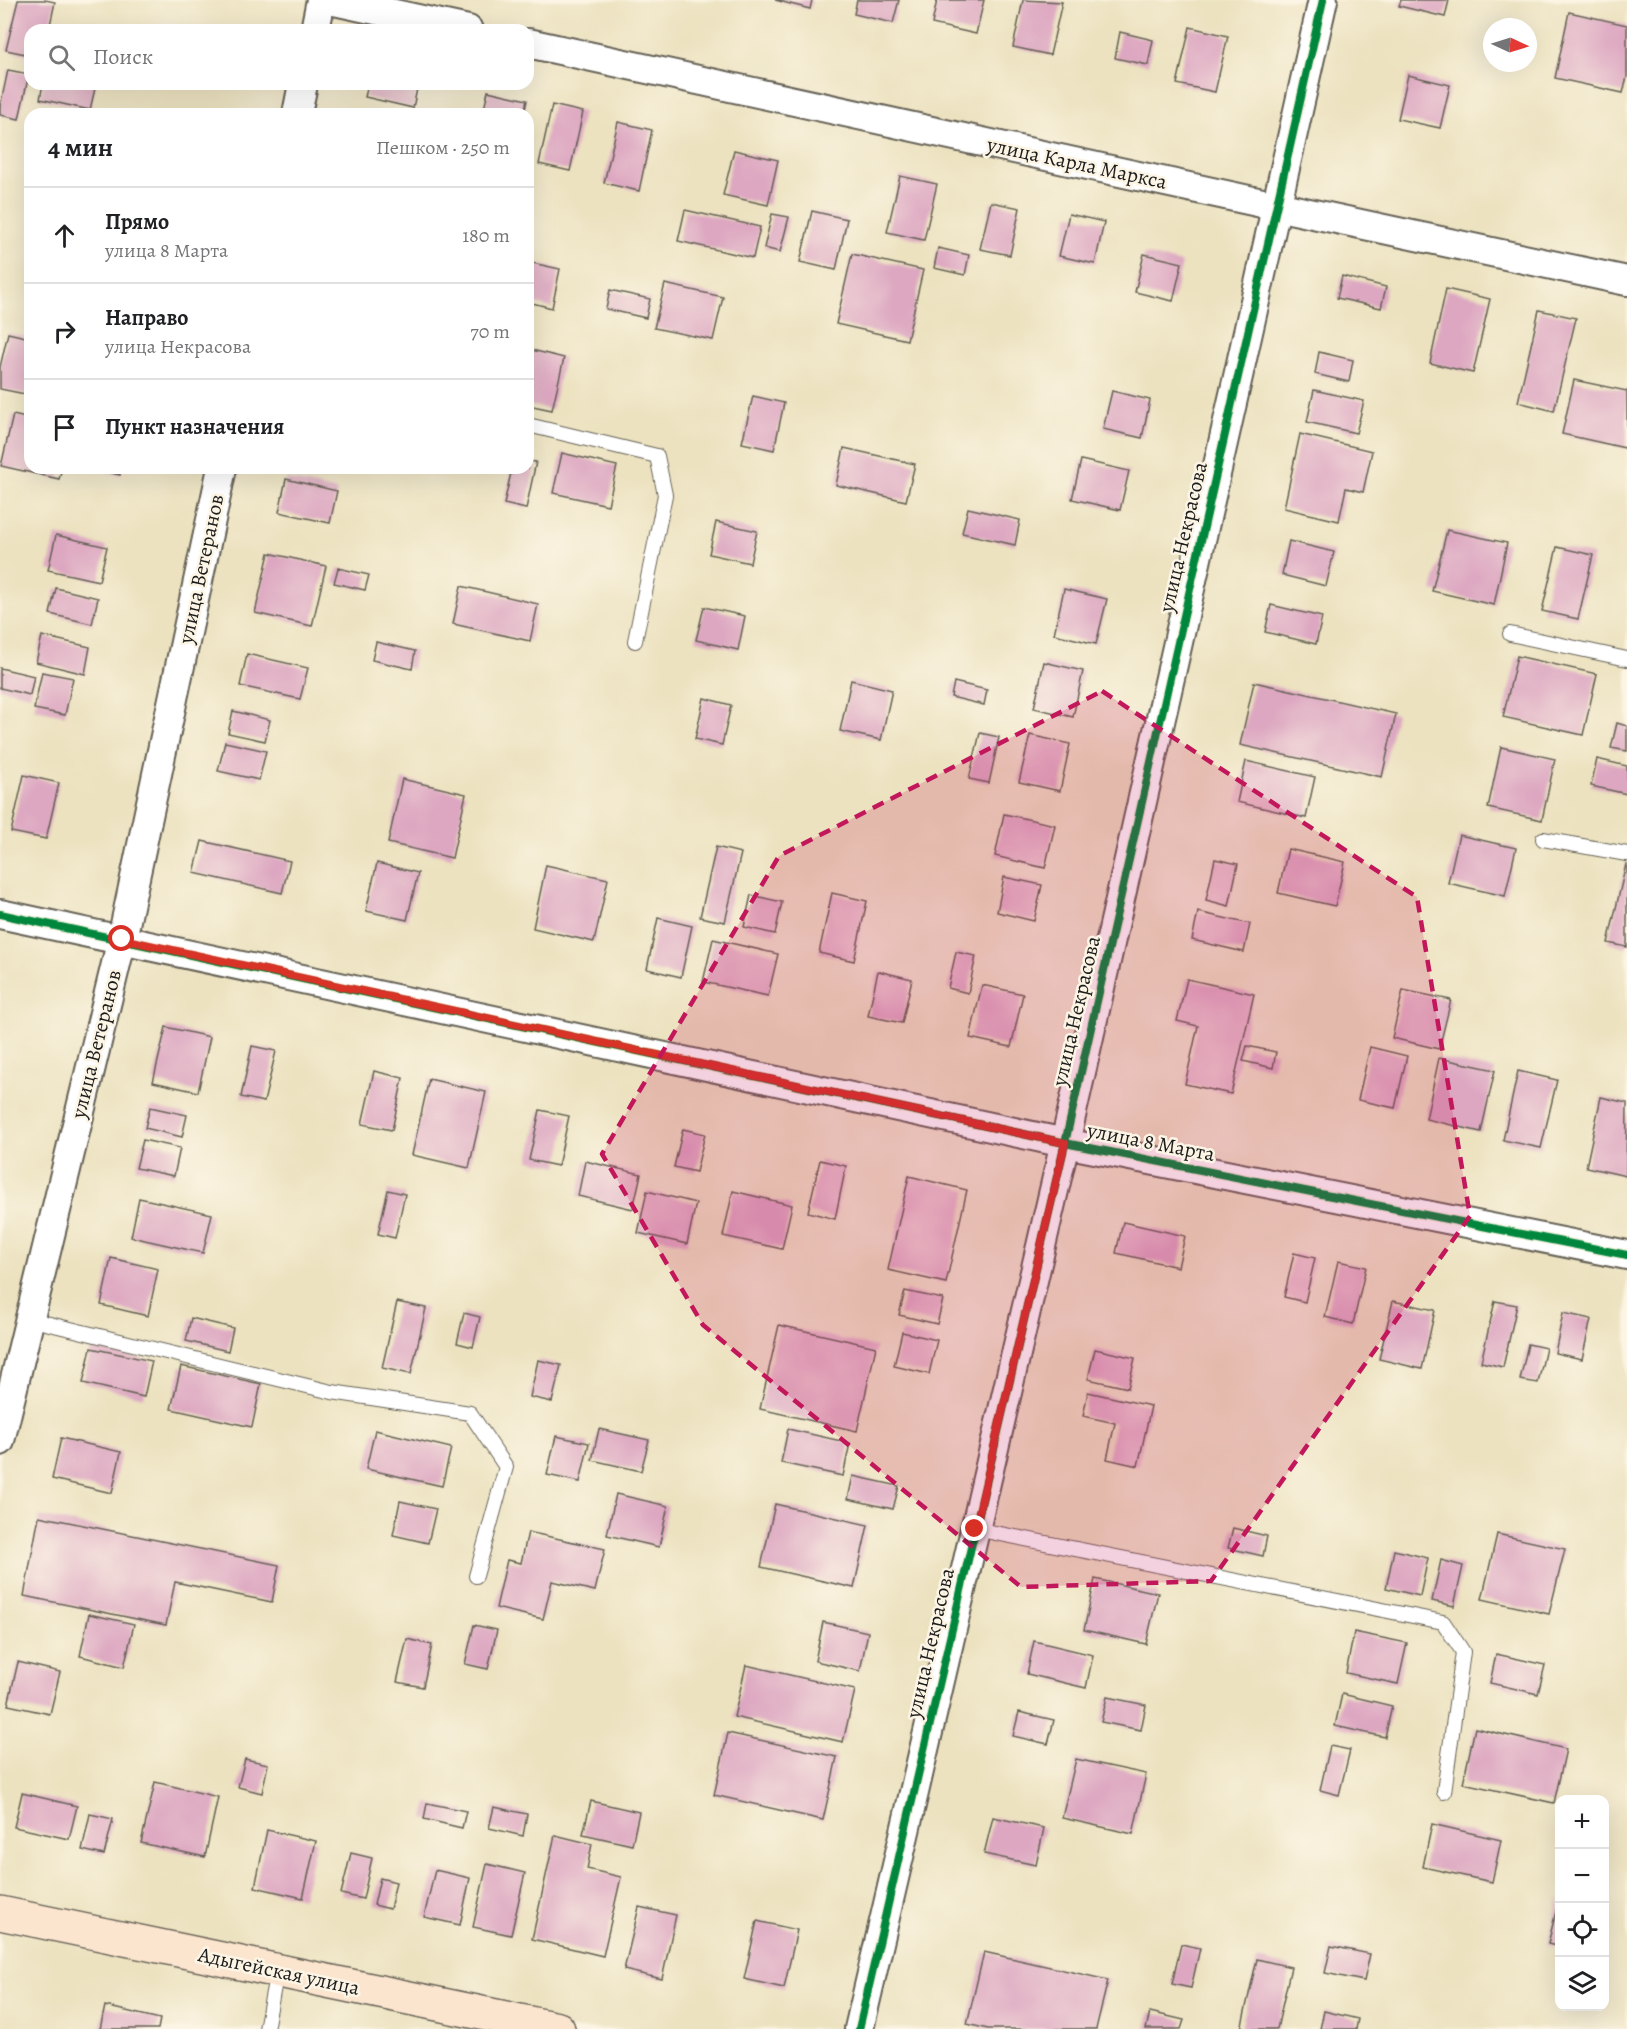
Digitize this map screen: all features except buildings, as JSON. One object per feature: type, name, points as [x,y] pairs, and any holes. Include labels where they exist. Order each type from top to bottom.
[{"type":"main road","name":"Адыгейская улица","points":[[0,1913],[558,2029]]},
{"type":"street","points":[[316,24],[321,0]]},
{"type":"street","points":[[330,0],[440,24]]},
{"type":"street","name":"улица Некрасова","points":[[859,2029],[1065,1143],[1323,0]]},
{"type":"street","name":"улица Карла Маркса","points":[[534,44],[1627,281]]},
{"type":"street","points":[[298,108],[302,90]]},
{"type":"street","name":"улица Ветеранов","points":[[0,1441],[122,939],[221,474]]},
{"type":"street","name":"улица 8 Марта","points":[[0,914],[1065,1143],[1627,1255]]},
{"type":"lane","points":[[534,426],[657,456],[665,495],[635,641]]},
{"type":"lane","points":[[1510,634],[1627,659]]},
{"type":"lane","points":[[1543,839],[1627,854]]},
{"type":"lane","points":[[29,1319],[332,1392],[470,1413],[506,1467],[476,1576]]},
{"type":"lane","points":[[975,1529],[1443,1622],[1464,1652],[1444,1792]]},
{"type":"lane","points":[[266,2029],[277,1971]]},
{"type":"highlighted area","points":[[1102,691],[1417,897],[1470,1216],[1211,1581],[1021,1587],[703,1325],[602,1154],[779,856]]},
{"type":"cycle path","points":[[859,2029],[1065,1143],[1323,0]]},
{"type":"cycle path","points":[[0,914],[1065,1143],[1627,1255]]},
{"type":"route","points":[[122,939],[1065,1143],[975,1529]]}]
